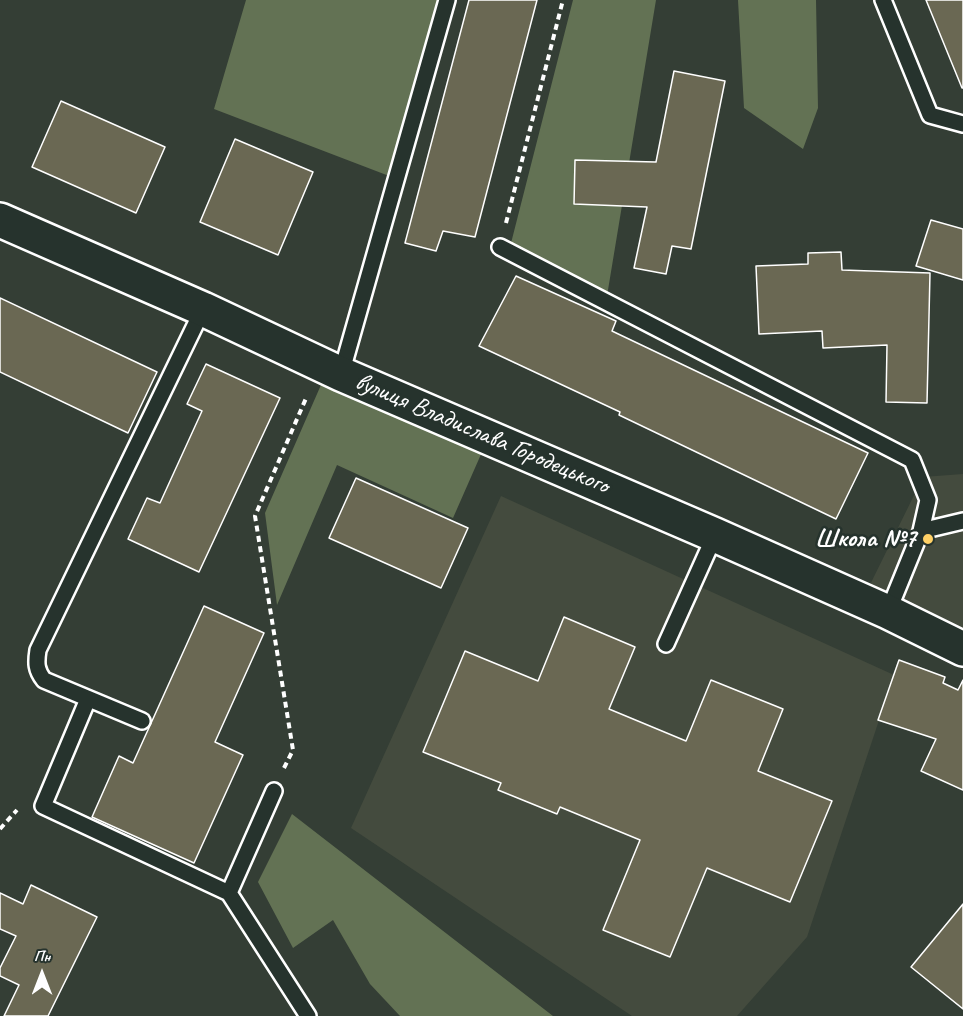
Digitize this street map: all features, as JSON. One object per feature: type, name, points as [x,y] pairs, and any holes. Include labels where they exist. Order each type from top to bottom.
[{"type":"street","name":"вулиця Владислава Городецького","points":[[0,220],[203,309],[331,369],[888,612],[963,649]]},
{"type":"lane","points":[[331,369],[447,0]]},
{"type":"lane","points":[[884,0],[930,115],[963,124]]},
{"type":"lane","points":[[500,247],[912,460],[928,500],[921,531],[888,612]]},
{"type":"lane","points":[[142,721],[44,680],[37,671],[38,650],[203,309]]},
{"type":"lane","points":[[921,531],[963,521]]},
{"type":"lane","points":[[666,644],[715,535]]},
{"type":"lane","points":[[88,699],[43,806],[229,893],[308,1016]]},
{"type":"lane","points":[[229,893],[274,791]]},
{"type":"path","points":[[500,247],[563,0]]},
{"type":"path","points":[[293,750],[255,516],[331,369]]},
{"type":"shaded area","name":"Школа №7","points":[[963,474],[963,650],[862,601],[923,477]]},
{"type":"shaded area","points":[[501,496],[894,675],[807,937],[737,1016],[632,1016],[351,828]]},
{"type":"green space","points":[[246,0],[447,0],[397,179],[214,109]]},
{"type":"green space","points":[[573,0],[656,0],[606,302],[509,251]]},
{"type":"green space","points":[[738,0],[816,0],[818,108],[803,149],[744,108]]},
{"type":"green space","points":[[324,378],[482,452],[453,518],[337,465],[277,605],[265,513]]},
{"type":"green space","points":[[292,814],[553,1016],[400,1016],[370,984],[333,920],[293,948],[258,882]]},
{"type":"building","points":[[469,0],[537,0],[475,237],[443,231],[436,251],[405,243]]},
{"type":"building","points":[[926,0],[963,0],[963,88],[962,88]]},
{"type":"building","points":[[674,71],[725,81],[691,249],[672,246],[666,274],[634,268],[647,207],[574,204],[575,160],[656,162]]},
{"type":"building","points":[[61,101],[165,147],[136,213],[32,167]]},
{"type":"building","points":[[235,139],[313,172],[278,255],[200,222]]},
{"type":"building","points":[[931,220],[963,229],[963,280],[916,266]]},
{"type":"building","points":[[841,252],[842,270],[930,273],[927,403],[886,402],[887,345],[823,348],[822,331],[759,334],[756,266],[808,264],[808,253]]},
{"type":"building","points":[[516,276],[616,321],[612,331],[868,453],[836,519],[619,415],[620,412],[479,346]]},
{"type":"building","points":[[0,298],[157,372],[128,433],[0,372]]},
{"type":"building","points":[[206,364],[280,398],[199,572],[128,539],[147,498],[160,503],[202,411],[187,404]]},
{"type":"building","points":[[356,478],[468,528],[441,588],[329,538]]},
{"type":"building","points":[[204,606],[264,633],[215,742],[243,755],[194,863],[92,817],[119,756],[133,763]]},
{"type":"building","points":[[564,617],[635,647],[609,709],[686,741],[711,680],[783,709],[758,771],[832,801],[790,902],[707,868],[670,957],[603,930],[640,840],[560,807],[557,814],[498,790],[501,783],[423,752],[465,651],[538,681]]},
{"type":"building","points":[[899,660],[945,677],[943,683],[958,690],[963,680],[963,790],[921,771],[936,739],[878,720]]},
{"type":"building","points":[[31,885],[97,917],[48,1016],[4,1016],[19,985],[0,976],[0,968],[16,936],[0,929],[0,893],[23,904]]},
{"type":"building","points":[[963,904],[963,1009],[911,967]]},
{"type":"place","name":"Школа №7","points":[[928,539]]}]
